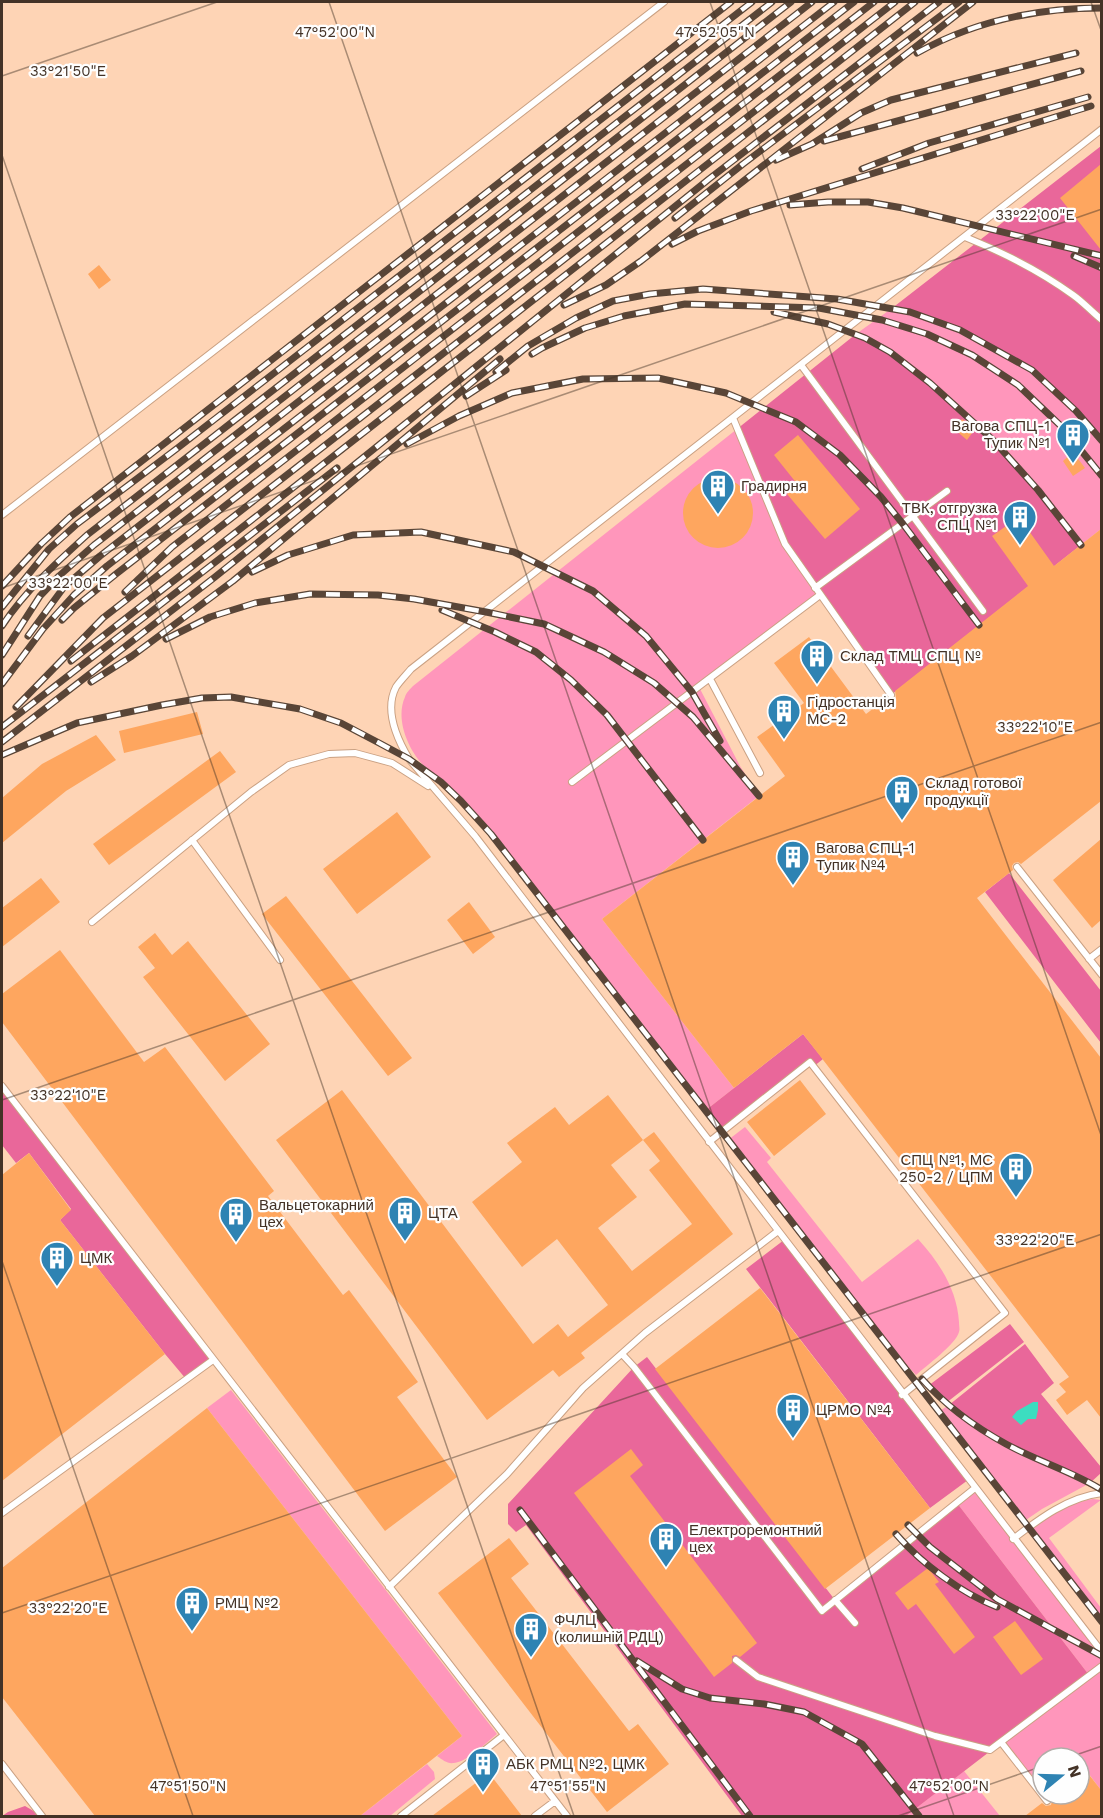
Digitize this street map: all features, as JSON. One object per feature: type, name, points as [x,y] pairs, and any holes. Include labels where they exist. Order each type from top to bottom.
[{"type":"lane","points":[[2,515],[664,2]]},
{"type":"lane","points":[[1101,129],[411,669],[400,682],[392,697],[394,726],[409,759],[475,836],[1101,1652]]},
{"type":"lane","points":[[965,237],[992,248],[1035,271],[1074,296],[1101,320]]},
{"type":"lane","points":[[801,365],[983,611]]},
{"type":"lane","points":[[733,418],[785,544],[891,695]]},
{"type":"lane","points":[[815,588],[946,491]]},
{"type":"lane","points":[[572,782],[820,595]]},
{"type":"lane","points":[[710,679],[760,773]]},
{"type":"lane","points":[[92,922],[251,792],[289,765],[328,754],[355,753],[392,762],[433,789]]},
{"type":"lane","points":[[192,840],[280,960]]},
{"type":"lane","points":[[1017,867],[1101,975]]},
{"type":"lane","points":[[1089,959],[1101,949]]},
{"type":"lane","points":[[709,1142],[810,1062],[1005,1313],[902,1395]]},
{"type":"lane","points":[[2,1086],[567,1816]]},
{"type":"lane","points":[[389,1587],[507,1474],[583,1388],[645,1333],[778,1231]]},
{"type":"lane","points":[[622,1354],[822,1611],[975,1488]]},
{"type":"lane","points":[[2,1513],[213,1360]]},
{"type":"lane","points":[[1013,1539],[1044,1515],[1087,1495],[1101,1493]]},
{"type":"lane","points":[[835,1600],[855,1623]]},
{"type":"lane","points":[[736,1660],[758,1677],[935,1736],[990,1750],[1101,1666]]},
{"type":"lane","points":[[401,1816],[504,1735]]},
{"type":"lane","points":[[1001,1742],[1031,1780]]},
{"type":"lane","points":[[2,1764],[42,1816]]},
{"type":"lane","points":[[535,1816],[555,1801]]},
{"type":"shaded area","points":[[1101,146],[1101,441],[1076,411],[1031,370],[960,330],[891,309]]},
{"type":"shaded area","points":[[891,309],[910,312],[960,330],[1032,370],[1076,411],[1101,441],[1101,529],[1081,545],[1038,490],[993,440],[930,383],[890,352],[856,334]]},
{"type":"shaded area","points":[[856,334],[890,352],[930,383],[993,440],[1038,490],[1081,545],[891,695],[785,544],[737,429]]},
{"type":"shaded area","points":[[737,429],[820,595],[699,687],[740,766],[759,796],[602,919],[734,1088],[706,1110],[491,834],[412,751],[401,715],[408,691],[413,686]]},
{"type":"shaded area","points":[[1009,873],[1101,991],[1101,1043],[985,892]]},
{"type":"shaded area","points":[[803,1034],[823,1059],[813,1067],[810,1063],[722,1131],[706,1110]]},
{"type":"shaded area","points":[[2,1086],[213,1360],[186,1379],[60,1220],[71,1209],[29,1153],[16,1163],[2,1145]]},
{"type":"shaded area","points":[[745,1127],[771,1158],[767,1162],[862,1282],[918,1239],[933,1258],[946,1278],[955,1299],[959,1331],[947,1349],[916,1375],[876,1332],[728,1140]]},
{"type":"shaded area","points":[[784,1240],[968,1480],[930,1508],[746,1269]]},
{"type":"shaded area","points":[[1010,1324],[1024,1342],[946,1403],[928,1386]]},
{"type":"shaded area","points":[[1025,1344],[1054,1383],[1041,1394],[1101,1467],[1101,1473],[1090,1483],[1006,1444],[965,1419],[949,1405]]},
{"type":"shaded area","points":[[647,1357],[835,1600],[957,1503],[1089,1675],[906,1816],[742,1816],[526,1525],[516,1532],[508,1524],[508,1504],[634,1367]]},
{"type":"shaded area","points":[[231,1390],[497,1734],[471,1755],[452,1763],[437,1756],[462,1736],[207,1408]]},
{"type":"shaded area","points":[[949,1405],[965,1419],[1006,1444],[1090,1483],[1023,1522],[938,1412]]},
{"type":"shaded area","points":[[975,1488],[1101,1652],[1101,1790],[1091,1777],[1091,1746],[1031,1746],[1031,1781],[1001,1742],[1089,1675],[957,1503]]},
{"type":"shaded area","points":[[1093,1499],[1101,1500],[1049,1538],[1101,1608],[1101,1622],[1029,1529],[1068,1506]]},
{"type":"shaded area","points":[[427,1764],[434,1772],[435,1779],[390,1816],[360,1816]]},
{"type":"shaded area","points":[[964,1771],[1000,1816],[906,1816]]},
{"type":"shaded area","points":[[25,1806],[42,1816],[2,1816],[8,1812]]},
{"type":"water","points":[[1033,1402],[1038,1402],[1036,1419],[1028,1419],[1021,1425],[1012,1417],[1017,1411]]},
{"type":"building","points":[[1101,164],[1101,250],[1060,198]]},
{"type":"building","points":[[99,265],[111,280],[99,289],[88,274]]},
{"type":"building","points":[[962,419],[975,429],[967,440],[954,429]]},
{"type":"building","points":[[798,435],[860,509],[825,539],[787,494],[798,485],[774,455]]},
{"type":"building","name":"Вагова СПЦ-1 Тупик №1","points":[[1073,452],[1085,468],[1073,476],[1063,461]]},
{"type":"building","name":"Градирня","points":[[718,478],[731,481],[743,488],[750,500],[753,513],[750,526],[743,538],[731,545],[718,548],[705,545],[693,538],[686,526],[683,513],[686,500],[693,488],[705,481]]},
{"type":"building","points":[[1019,517],[1054,566],[1101,529],[1101,801],[1021,864],[1014,863],[1013,870],[977,898],[1101,1058],[1101,1418],[1087,1400],[1067,1415],[1056,1400],[1066,1392],[1059,1384],[1069,1377],[803,1034],[734,1088],[602,919],[785,776],[757,737],[804,703],[774,663],[809,637],[866,714],[887,698],[893,700],[896,697],[895,691],[1028,586],[992,536]]},
{"type":"building","points":[[197,712],[203,734],[124,753],[119,731]]},
{"type":"building","points":[[96,735],[116,760],[66,791],[2,843],[2,798],[42,764]]},
{"type":"building","points":[[220,751],[236,772],[109,865],[93,844]]},
{"type":"building","points":[[397,812],[431,857],[357,914],[323,869]]},
{"type":"building","points":[[1101,839],[1101,920],[1092,928],[1053,880]]},
{"type":"building","points":[[41,878],[60,902],[2,947],[2,908]]},
{"type":"building","points":[[286,896],[412,1058],[388,1076],[262,914]]},
{"type":"building","points":[[469,902],[495,937],[473,954],[447,920]]},
{"type":"building","points":[[155,933],[172,955],[188,941],[270,1044],[225,1081],[143,977],[155,968],[138,947]]},
{"type":"building","name":"Вальцетокарний цех","points":[[60,950],[144,1062],[165,1047],[274,1191],[268,1196],[343,1295],[349,1290],[418,1382],[397,1397],[457,1477],[385,1531],[2,1022],[2,994]]},
{"type":"building","points":[[800,1080],[826,1114],[774,1156],[747,1122]]},
{"type":"building","points":[[342,1090],[533,1344],[558,1324],[568,1337],[608,1305],[557,1239],[522,1267],[472,1202],[522,1162],[507,1143],[555,1107],[569,1125],[608,1095],[643,1140],[654,1132],[733,1234],[581,1353],[585,1358],[559,1377],[553,1370],[487,1420],[276,1140]],"holes":[[[643,1140],[660,1161],[649,1170],[692,1224],[632,1271],[598,1228],[637,1197],[611,1165]]]},
{"type":"building","name":"ЦМК","points":[[29,1153],[71,1210],[60,1220],[165,1354],[2,1481],[2,1175]]},
{"type":"building","name":"ЦРМО №4","points":[[760,1288],[930,1508],[825,1589],[655,1369]]},
{"type":"building","name":"РМЦ №2","points":[[207,1408],[462,1736],[360,1816],[95,1816],[2,1697],[2,1568]]},
{"type":"building","name":"Електроремонтний цех","points":[[631,1449],[643,1465],[630,1476],[757,1643],[740,1657],[732,1656],[732,1663],[714,1677],[574,1493]]},
{"type":"building","name":"ФЧЛЦ (колишній РДЦ)","points":[[509,1538],[529,1564],[511,1578],[629,1731],[638,1724],[669,1764],[607,1812],[438,1593]]},
{"type":"building","points":[[928,1568],[939,1582],[935,1584],[975,1637],[954,1654],[916,1604],[908,1610],[895,1593]]},
{"type":"building","points":[[1015,1621],[1043,1659],[1021,1675],[993,1637]]},
{"type":"building","name":"АБК РМЦ №2, ЦМК","points":[[489,1773],[522,1816],[432,1816]]},
{"type":"building","points":[[1091,1777],[1101,1790],[1101,1816],[1025,1816],[1038,1806],[1091,1806]]},
{"type":"railway","points":[[2,586],[70,517],[731,2]]},
{"type":"railway","points":[[2,607],[49,549],[77,524],[752,2]]},
{"type":"railway","points":[[2,626],[31,589],[87,535],[772,2]]},
{"type":"railway","points":[[2,655],[40,596],[94,545],[791,2]]},
{"type":"railway","points":[[28,636],[64,587],[100,556],[812,2]]},
{"type":"railway","points":[[2,684],[43,629],[74,595],[107,566],[834,2]]},
{"type":"railway","points":[[62,620],[116,574],[854,2]]},
{"type":"railway","points":[[125,592],[172,547],[874,2]]},
{"type":"railway","points":[[16,707],[103,618],[895,2]]},
{"type":"railway","points":[[71,661],[915,2]]},
{"type":"railway","points":[[2,742],[215,577],[709,179],[939,2]]},
{"type":"railway","points":[[675,218],[743,164],[959,2]]},
{"type":"railway","points":[[564,305],[606,285],[641,261],[973,2]]},
{"type":"railway","points":[[917,53],[961,32],[1007,18],[1054,11],[1102,8]]},
{"type":"railway","points":[[776,160],[812,144],[861,113],[891,100],[1076,53]]},
{"type":"railway","points":[[824,141],[1081,71]]},
{"type":"railway","points":[[862,169],[929,143],[1088,97]]},
{"type":"railway","points":[[672,244],[698,231],[751,211],[1091,106]]},
{"type":"railway","points":[[790,205],[868,202],[903,208],[1102,256]]},
{"type":"railway","points":[[1074,256],[1102,268]]},
{"type":"railway","points":[[496,372],[528,346],[576,318],[613,301],[650,294],[703,289],[837,299],[910,312],[960,330],[1032,370],[1076,411],[1102,441]]},
{"type":"railway","points":[[532,354],[585,328],[624,316],[685,304],[819,308],[882,320],[927,334],[972,355],[1018,385],[1062,427],[1102,476]]},
{"type":"railway","points":[[774,312],[828,324],[865,338],[890,352],[930,383],[993,440],[1038,490],[1081,545]]},
{"type":"railway","points":[[91,682],[132,656],[233,581],[500,359]]},
{"type":"railway","points":[[466,396],[506,370]]},
{"type":"railway","points":[[407,444],[459,416],[512,393],[583,379],[658,378],[726,393],[796,422],[840,455],[881,497],[979,625]]},
{"type":"railway","points":[[2,727],[337,468]]},
{"type":"railway","points":[[252,572],[288,555],[353,535],[421,532],[514,552],[593,591],[646,636],[692,692],[720,741]]},
{"type":"railway","points":[[166,639],[210,617],[255,603],[310,594],[378,595],[414,599],[544,624],[604,652],[654,683],[693,717],[759,796]]},
{"type":"railway","points":[[442,610],[536,652],[571,680],[607,715],[703,840]]},
{"type":"railway","points":[[2,755],[77,723],[202,698],[231,697],[300,709],[341,723],[409,759],[441,782],[491,834],[1102,1622]]},
{"type":"railway","points":[[922,1379],[951,1407],[983,1430],[1006,1444],[1102,1490]]},
{"type":"railway","points":[[520,1510],[750,1816]]},
{"type":"railway","points":[[908,1525],[930,1547],[997,1599],[1102,1656]]},
{"type":"railway","points":[[896,1534],[918,1556],[956,1586],[997,1607]]},
{"type":"railway","points":[[637,1661],[682,1689],[710,1698],[764,1704],[804,1712],[862,1744],[919,1816]]},
{"type":"place","name":"Вагова СПЦ-1 Тупик №1","points":[[1073,464]]},
{"type":"place","name":"Градирня","points":[[718,515]]},
{"type":"place","name":"ТВК, отгрузка СПЦ №1","points":[[1020,546]]},
{"type":"place","name":"Склад ТМЦ СПЦ №","points":[[817,685]]},
{"type":"place","name":"Гідростанція МС-2","points":[[784,740]]},
{"type":"place","name":"Склад готової продукції","points":[[902,821]]},
{"type":"place","name":"Вагова СПЦ-1 Тупик №4","points":[[793,886]]},
{"type":"place","name":"СПЦ №1, МС 250-2 / ЦПМ","points":[[1016,1198]]},
{"type":"place","name":"ЦТА","points":[[405,1242]]},
{"type":"place","name":"Вальцетокарний цех","points":[[236,1243]]},
{"type":"place","name":"ЦМК","points":[[57,1287]]},
{"type":"place","name":"ЦРМО №4","points":[[793,1439]]},
{"type":"place","name":"Електроремонтний цех","points":[[666,1568]]},
{"type":"place","name":"РМЦ №2","points":[[192,1632]]},
{"type":"place","name":"ФЧЛЦ (колишній РДЦ)","points":[[531,1658]]},
{"type":"place","name":"АБК РМЦ №2, ЦМК","points":[[483,1793]]}]
